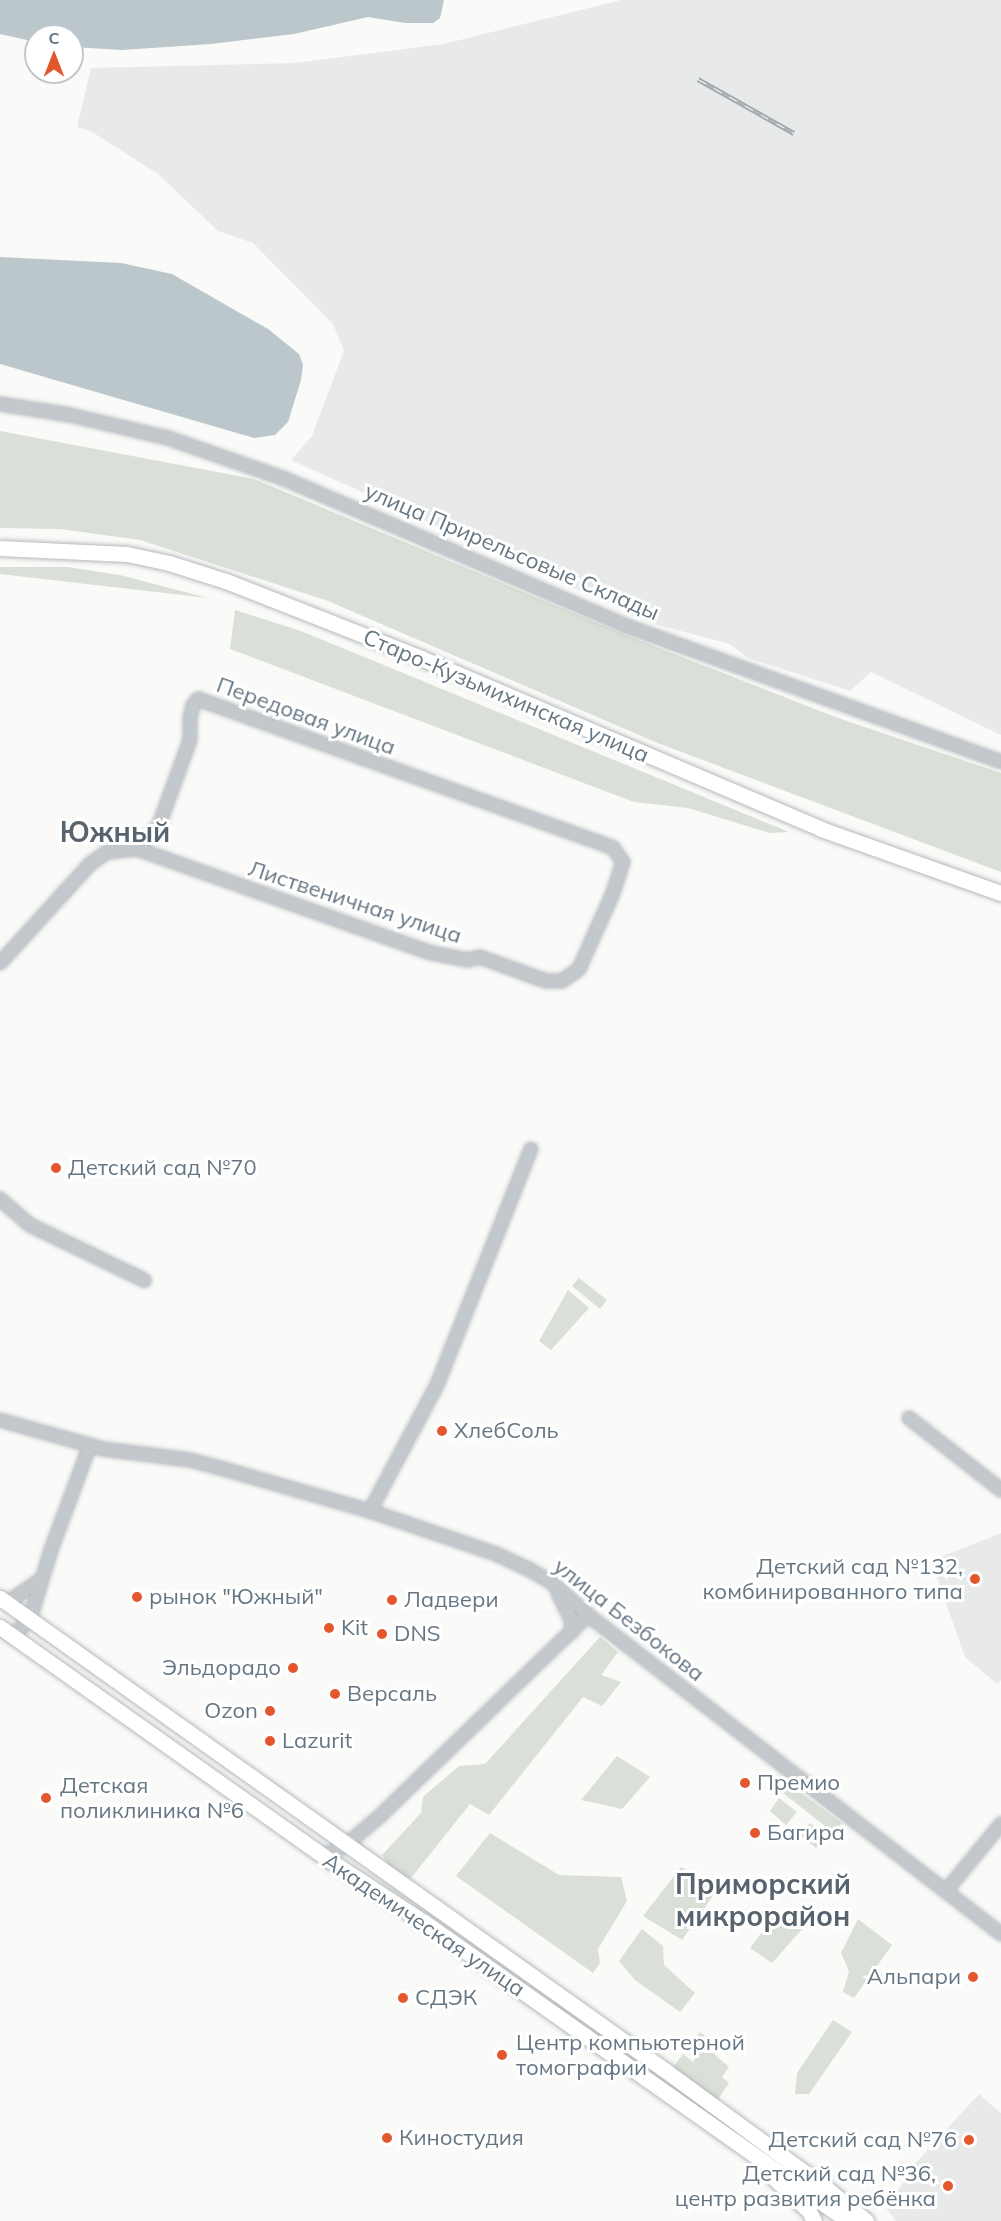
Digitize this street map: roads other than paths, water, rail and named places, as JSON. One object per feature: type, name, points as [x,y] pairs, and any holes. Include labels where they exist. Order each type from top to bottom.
[{"type":"main road","name":"Старо-Кузьмихинская улица","points":[[0,548],[127,554],[169,563],[226,581],[421,658],[822,829],[1001,893]]},
{"type":"main road","points":[[4,1600],[345,1846],[666,2071],[826,2188],[864,2220]]},
{"type":"main road","name":"Академическая улица","points":[[6,1632],[323,1856],[424,1922],[848,2221]]},
{"type":"main road","points":[[51,1664],[69,1647]]},
{"type":"main road","points":[[735,2140],[809,2211],[814,2221]]},
{"type":"street","name":"улица Прирельсовые Склады","points":[[0,404],[70,415],[168,438],[263,471],[629,627],[1001,762]]},
{"type":"street","name":"Передовая улица","points":[[137,849],[159,825],[190,740],[190,718],[193,705],[198,699],[613,848],[623,862],[613,893],[579,969],[562,981]]},
{"type":"street","points":[[0,963],[76,877],[99,856],[107,852],[137,849]]},
{"type":"street","name":"Лиственичная улица","points":[[137,849],[431,953],[468,960],[480,957],[546,981],[562,981]]},
{"type":"street","points":[[369,1511],[437,1385],[531,1149]]},
{"type":"street","points":[[0,1198],[30,1225],[144,1280]]},
{"type":"street","points":[[909,1418],[1001,1490]]},
{"type":"street","name":"улица Безбокова","points":[[0,1420],[90,1445],[190,1460],[369,1511],[496,1554],[551,1582],[588,1615],[1001,1934]]},
{"type":"street","points":[[6,1632],[30,1619],[40,1580],[90,1445]]},
{"type":"street","points":[[4,1600],[40,1580]]},
{"type":"street","points":[[551,1582],[566,1605],[572,1632]]},
{"type":"street","points":[[323,1856],[345,1846],[400,1797],[588,1615]]},
{"type":"street","points":[[946,1891],[1001,1824]]},
{"type":"street","name":"улица Безбокова","points":[[980,1917],[1001,1920]]},
{"type":"railway","points":[[698,79],[794,133]]},
{"type":"place","name":"Детский сад №70","points":[[56,1168]]},
{"type":"place","name":"ХлебСоль","points":[[442,1431]]},
{"type":"place","name":"Детский сад №132, комбинированного типа","points":[[975,1579]]},
{"type":"place","name":"рынок \"Южный\"","points":[[137,1597]]},
{"type":"place","name":"Ладвери","points":[[392,1600]]},
{"type":"place","name":"Kit","points":[[329,1628]]},
{"type":"place","name":"DNS","points":[[382,1634]]},
{"type":"place","name":"Эльдорадо","points":[[293,1668]]},
{"type":"place","name":"Версаль","points":[[335,1694]]},
{"type":"place","name":"Ozon","points":[[270,1711]]},
{"type":"place","name":"Lazurit","points":[[270,1741]]},
{"type":"place","name":"Премио","points":[[745,1783]]},
{"type":"place","name":"Детская поликлиника №6","points":[[46,1798]]},
{"type":"place","name":"Багира","points":[[755,1833]]},
{"type":"place","name":"Альпари","points":[[973,1977]]},
{"type":"place","name":"СДЭК","points":[[403,1998]]},
{"type":"place","name":"Центр компьютерной томографии","points":[[502,2055]]},
{"type":"place","name":"Киностудия","points":[[387,2138]]},
{"type":"place","name":"Детский сад №76","points":[[969,2140]]},
{"type":"place","name":"Детский сад №36, центр развития ребёнка","points":[[948,2186]]},
{"type":"district","name":"Южный","points":[[115,832]]},
{"type":"district","name":"Приморский микрорайон","points":[[763,1900]]}]
